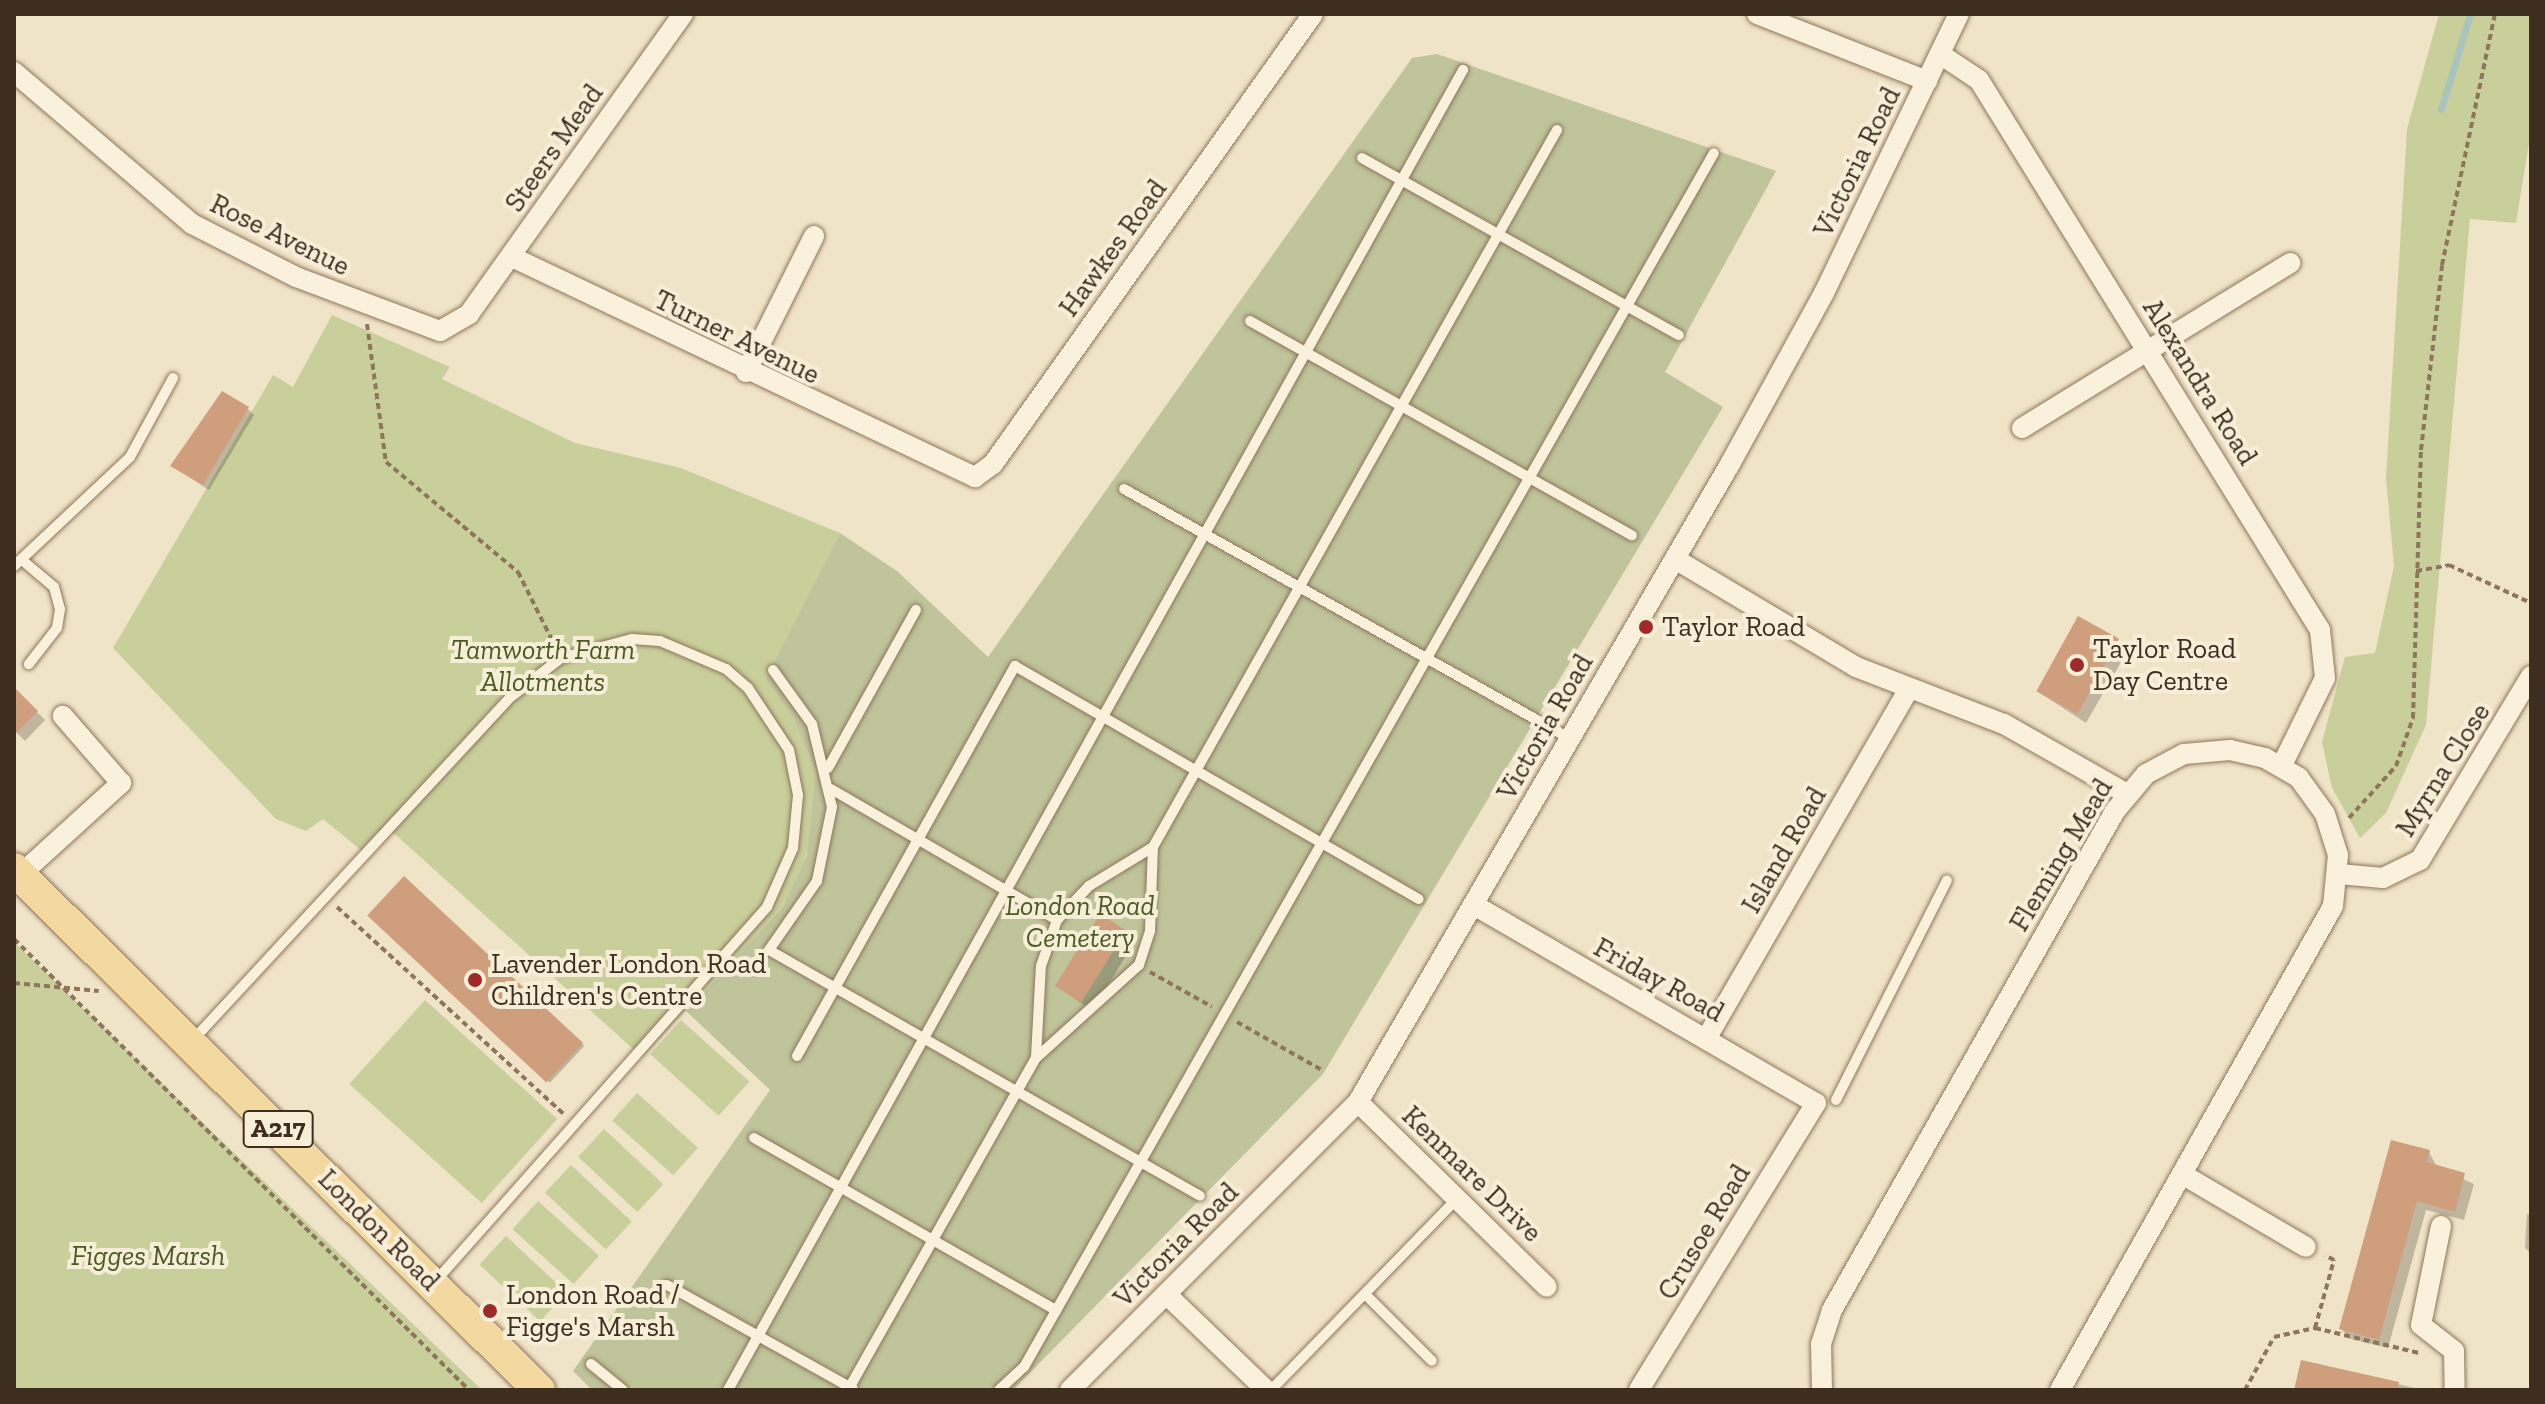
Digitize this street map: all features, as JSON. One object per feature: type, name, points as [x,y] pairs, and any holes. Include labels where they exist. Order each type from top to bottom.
[{"type":"main road","name":"London Road","points":[[17,872],[539,1390]]},
{"type":"street","name":"Steers Mead","points":[[469,314],[683,14]]},
{"type":"street","name":"Hawkes Road","points":[[939,466],[966,478],[993,464],[1313,14]]},
{"type":"street","points":[[1757,14],[1927,81]]},
{"type":"street","name":"Victoria Road","points":[[1070,1390],[1358,1102],[1675,559],[1824,293],[1959,14]]},
{"type":"street","name":"Alexandra Road","points":[[1940,54],[1979,80],[2325,641],[2321,692],[2282,765]]},
{"type":"street","name":"Rose Avenue","points":[[14,72],[192,224],[364,306],[429,330],[469,314]]},
{"type":"street","points":[[746,372],[814,236]]},
{"type":"street","name":"Turner Avenue","points":[[512,257],[939,466]]},
{"type":"street","points":[[2022,428],[2290,263]]},
{"type":"street","points":[[1675,559],[1856,667],[2004,724],[2127,794]]},
{"type":"street","name":"Myrna Close","points":[[2339,874],[2383,878],[2420,860],[2531,676]]},
{"type":"street","name":"Island Road","points":[[1706,1039],[1909,689]]},
{"type":"street","points":[[17,872],[121,783],[63,716]]},
{"type":"street","name":"Fleming Mead","points":[[1822,1390],[1821,1344],[1832,1310],[2127,794],[2163,763],[2204,750],[2282,765]]},
{"type":"street","points":[[2060,1390],[2185,1176],[2324,927],[2339,874],[2332,829],[2306,786],[2282,765]]},
{"type":"street","name":"Friday Road","points":[[1474,905],[1706,1039],[1826,1102]]},
{"type":"street","name":"Kenmare Drive","points":[[1358,1102],[1547,1287]]},
{"type":"street","name":"Crusoe Road","points":[[1639,1390],[1826,1102]]},
{"type":"street","points":[[2185,1176],[2306,1247]]},
{"type":"street","points":[[2441,1226],[2421,1325],[2449,1344],[2459,1368],[2455,1390]]},
{"type":"street","points":[[1166,1294],[1268,1390]]},
{"type":"lane","points":[[728,1390],[1106,719],[1205,533],[1463,70]]},
{"type":"lane","points":[[667,1285],[851,1389],[1036,1058],[1139,965],[1150,931],[1153,847],[1557,130]]},
{"type":"lane","points":[[999,1390],[1024,1367],[1424,656],[1714,153]]},
{"type":"lane","points":[[1362,158],[1679,335]]},
{"type":"lane","points":[[1250,321],[1632,535]]},
{"type":"lane","points":[[29,664],[57,628],[60,609],[54,587],[18,563],[130,457],[173,378]]},
{"type":"lane","points":[[1124,489],[1571,739]]},
{"type":"lane","points":[[828,768],[916,610]]},
{"type":"lane","points":[[190,1042],[207,1032],[512,696],[561,658],[632,639],[660,641],[726,669],[768,711],[789,750],[798,795],[793,848],[767,907],[433,1284]]},
{"type":"lane","points":[[797,1056],[1015,666],[1419,899]]},
{"type":"lane","points":[[773,670],[803,707],[828,768],[831,826],[817,881],[769,950],[1200,1196]]},
{"type":"lane","points":[[831,789],[1057,920]]},
{"type":"lane","points":[[1036,1058],[1041,966],[1057,920],[1089,886],[1153,847]]},
{"type":"lane","points":[[1826,1102],[1947,880]]},
{"type":"lane","points":[[754,1138],[1056,1310]]},
{"type":"lane","points":[[1268,1390],[1366,1295],[1457,1199]]},
{"type":"lane","points":[[1366,1295],[1432,1361]]},
{"type":"lane","points":[[591,1364],[623,1390]]},
{"type":"path","points":[[2332,829],[2377,795],[2413,718],[2421,450],[2442,265],[2495,14]]},
{"type":"path","points":[[364,306],[386,462],[518,572],[561,658]]},
{"type":"path","points":[[2416,571],[2449,565],[2531,603]]},
{"type":"path","points":[[323,915],[333,904],[570,1120]]},
{"type":"path","points":[[14,939],[469,1390]]},
{"type":"path","points":[[14,983],[99,991]]},
{"type":"path","points":[[2306,1247],[2334,1260],[2315,1328]]},
{"type":"path","points":[[2245,1390],[2274,1337],[2315,1328],[2397,1344],[2459,1368]]},
{"type":"green space","points":[[2439,14],[2531,14],[2531,131],[2516,223],[2470,219],[2426,725],[2386,813],[2360,838],[2332,788],[2322,742],[2345,657],[2375,653],[2394,566],[2386,478],[2407,129]]},
{"type":"green space","name":"London Road Cemetery","points":[[1437,54],[1776,171],[1665,372],[1723,407],[1323,1074],[1013,1390],[592,1390],[573,1371],[770,1090],[686,1011],[783,907],[807,855],[816,772],[793,716],[766,679],[840,533],[897,571],[988,657],[1412,58]]},
{"type":"green space","name":"Tamworth Farm Allotments","points":[[332,315],[450,367],[442,379],[575,443],[681,468],[840,533],[767,679],[793,715],[816,772],[814,831],[799,877],[783,907],[642,1057],[386,826],[362,851],[323,819],[306,831],[276,819],[113,648],[273,375],[293,387]]},
{"type":"green space","name":"Figges Marsh","points":[[14,942],[482,1390],[14,1390]]},
{"type":"green space","points":[[425,1000],[557,1119],[482,1203],[349,1084]]},
{"type":"green space","points":[[681,1020],[749,1082],[719,1116],[650,1054]]},
{"type":"green space","points":[[637,1093],[698,1148],[673,1175],[612,1120]]},
{"type":"green space","points":[[604,1129],[663,1184],[637,1212],[578,1157]]},
{"type":"green space","points":[[571,1165],[632,1222],[606,1249],[545,1193]]},
{"type":"green space","points":[[538,1201],[599,1256],[574,1284],[513,1229]]},
{"type":"green space","points":[[506,1236],[567,1293],[540,1321],[479,1265]]},
{"type":"building","points":[[222,391],[249,407],[203,485],[170,466]]},
{"type":"building","name":"Taylor Road Day Centre","points":[[2078,616],[2119,639],[2077,714],[2036,691]]},
{"type":"building","points":[[14,687],[38,711],[14,735]]},
{"type":"building","name":"Lavender London Road Children's Centre","points":[[404,876],[583,1043],[546,1083],[367,915]]},
{"type":"building","points":[[1100,914],[1126,930],[1081,1003],[1055,986]]},
{"type":"building","points":[[2391,1140],[2430,1150],[2427,1162],[2465,1173],[2455,1212],[2417,1201],[2379,1340],[2339,1329]]},
{"type":"building","points":[[2301,1360],[2399,1382],[2398,1390],[2294,1390]]},
{"type":"waterway","points":[[2441,109],[2470,14]]},
{"type":"place","name":"Taylor Road","points":[[1646,627]]},
{"type":"place","name":"Taylor Road Day Centre","points":[[2077,665]]},
{"type":"place","name":"Lavender London Road Children's Centre","points":[[475,980]]},
{"type":"place","name":"London Road / Figge's Marsh","points":[[490,1311]]}]
